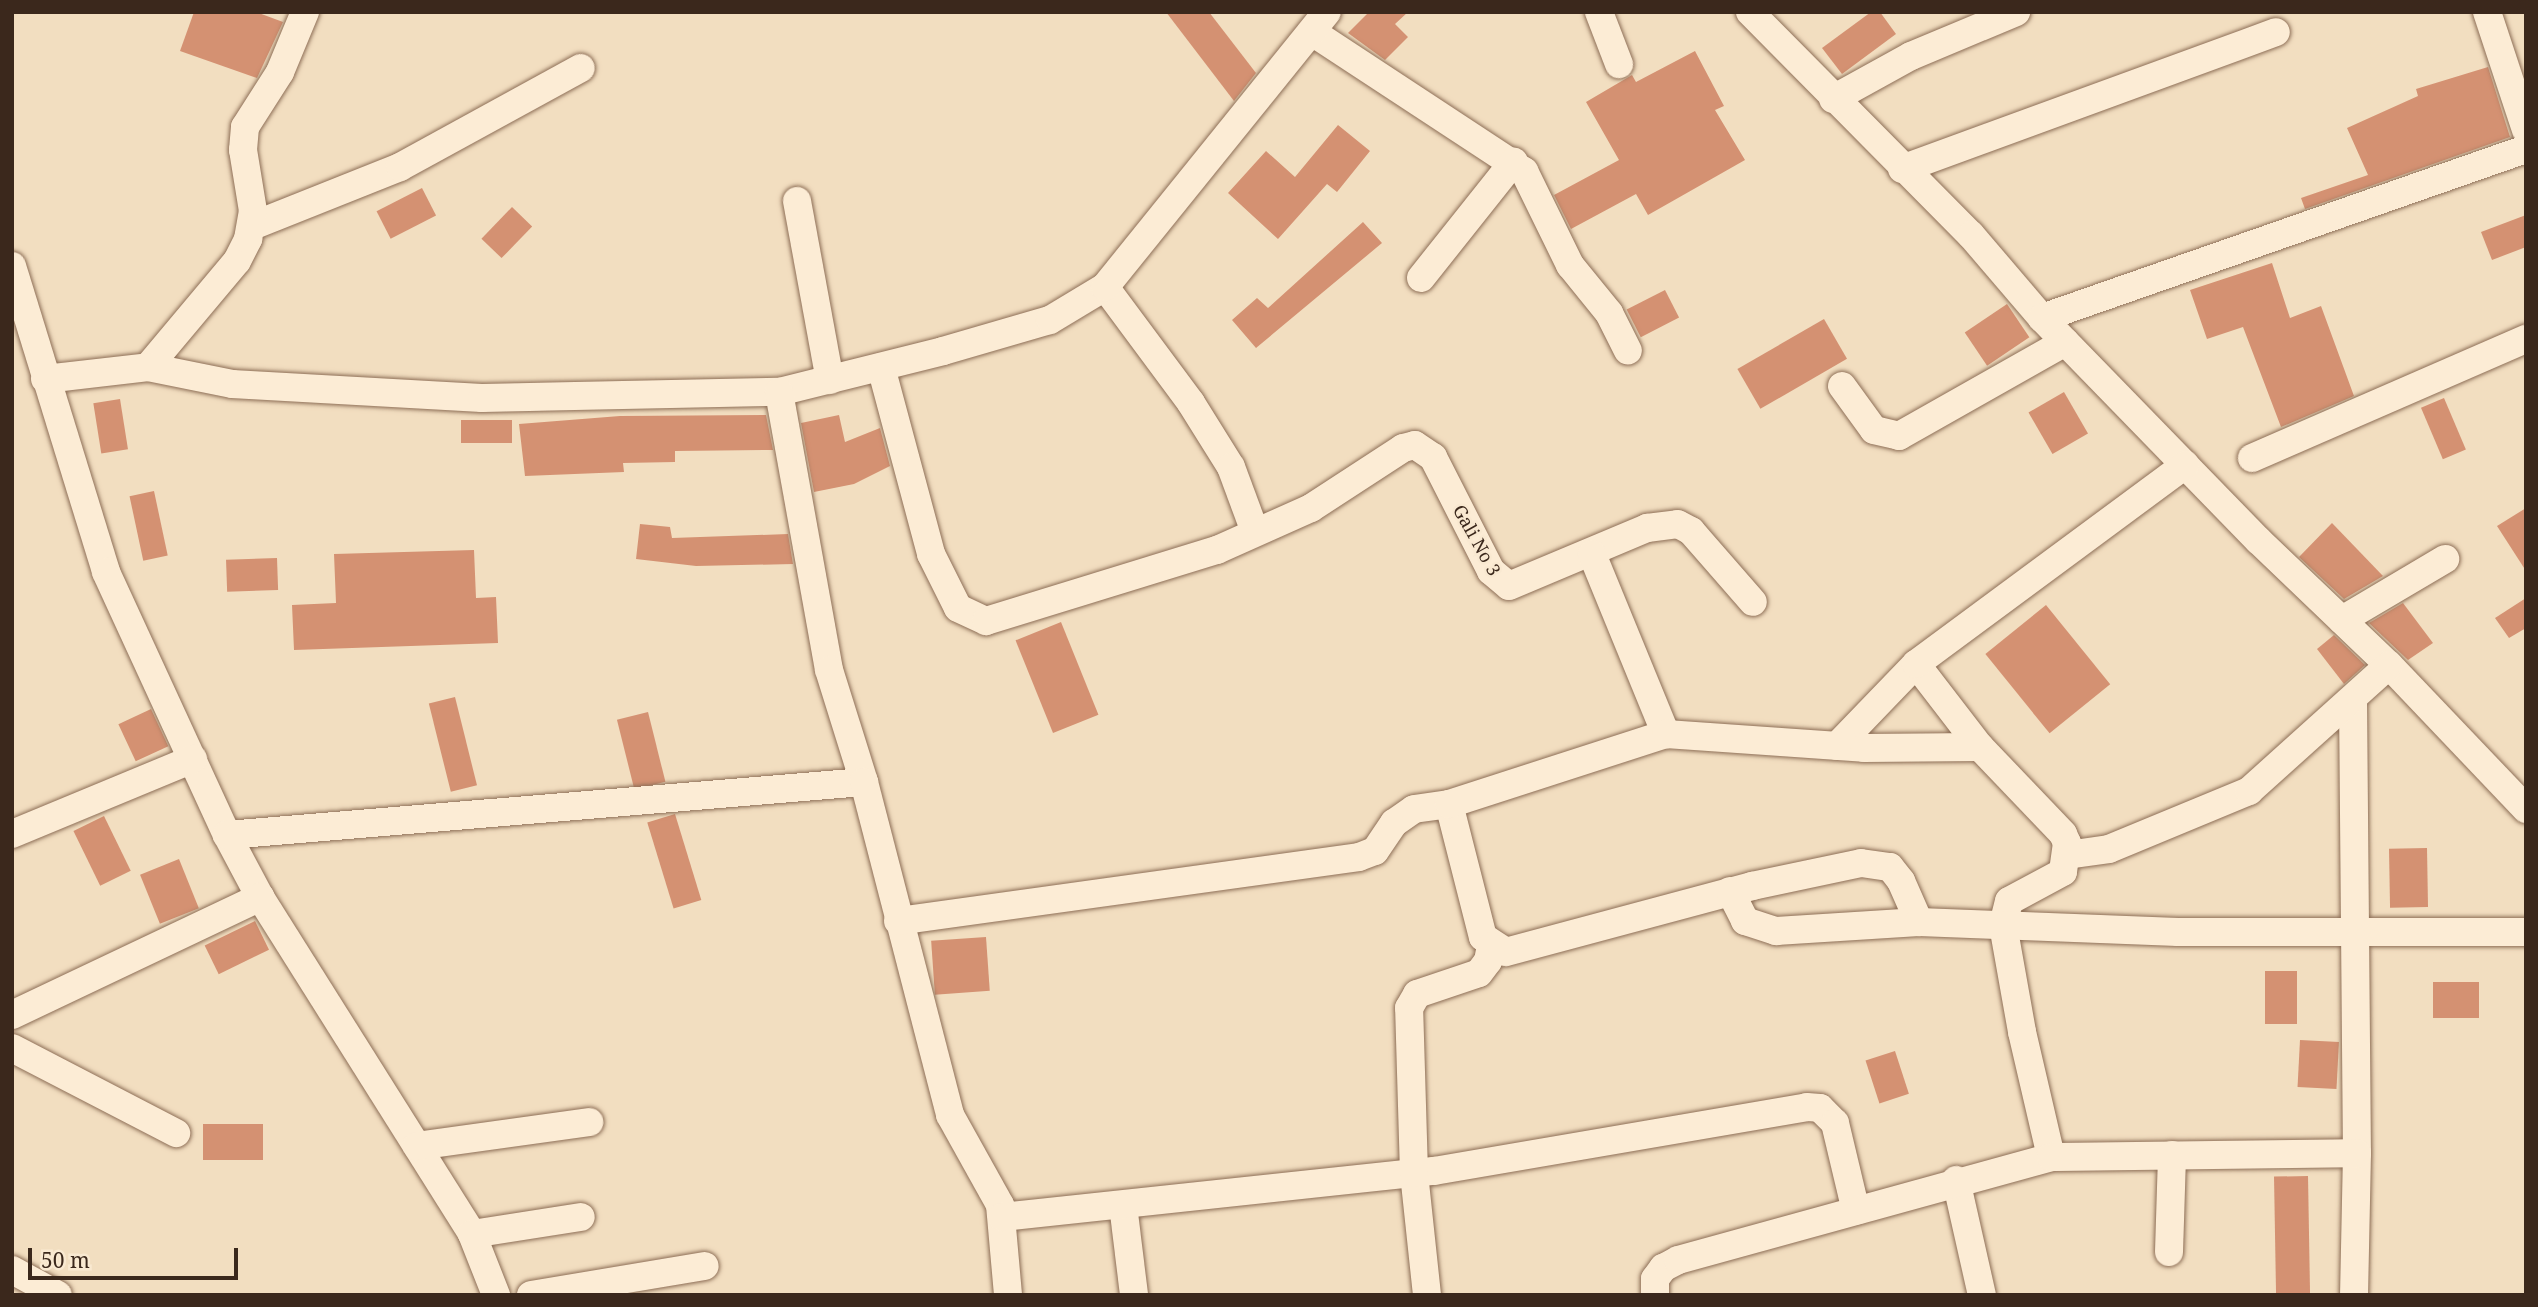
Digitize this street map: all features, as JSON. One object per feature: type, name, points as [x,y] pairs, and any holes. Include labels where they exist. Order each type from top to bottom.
[{"type":"street","points":[[148,367],[237,261],[253,226],[243,150],[245,127],[280,72],[305,12]]},
{"type":"street","points":[[1599,12],[1619,64]]},
{"type":"street","points":[[1749,12],[1902,169],[1971,235],[2065,342],[2185,465],[2389,665],[2526,809]]},
{"type":"street","points":[[1833,99],[1900,62],[2016,12]]},
{"type":"street","points":[[2487,12],[2526,130]]},
{"type":"street","points":[[45,379],[148,367],[232,384],[469,397],[779,392],[1050,320],[1105,287],[1320,22],[1514,161],[1524,171],[1570,265],[1609,313],[1628,351]]},
{"type":"street","points":[[1902,169],[2276,32]]},
{"type":"street","points":[[253,226],[400,167],[582,68]]},
{"type":"street","points":[[2042,318],[2526,149]]},
{"type":"street","points":[[1421,278],[1514,161]]},
{"type":"street","points":[[797,201],[830,380]]},
{"type":"street","points":[[12,266],[106,572],[227,835],[260,897],[472,1234],[495,1295]]},
{"type":"street","points":[[881,367],[931,554],[958,608],[969,615],[997,620],[1205,554],[1255,532],[1231,467],[1191,403],[1105,287]]},
{"type":"street","points":[[2252,458],[2526,339]]},
{"type":"street","points":[[1842,386],[1874,430],[1886,437],[1899,436],[2065,342]]},
{"type":"street","points":[[779,392],[829,670],[864,782],[953,1123],[995,1194],[1002,1217],[1008,1295]]},
{"type":"street","name":"Gali No 3","points":[[1255,532],[1311,508],[1403,448],[1415,445],[1433,457],[1498,581],[1509,586],[1520,584],[1592,554]]},
{"type":"street","points":[[1837,746],[1916,664],[2185,465]]},
{"type":"street","points":[[1666,734],[1592,554],[1647,528],[1678,523],[1691,531],[1753,602]]},
{"type":"street","points":[[2342,620],[2445,559]]},
{"type":"street","points":[[1916,664],[1980,747],[2063,834],[2067,855],[2063,872],[2009,901],[2003,925],[2022,1032],[2051,1157]]},
{"type":"street","points":[[2067,855],[2109,849],[2249,791],[2389,665]]},
{"type":"street","points":[[2353,699],[2357,1153],[2354,1295]]},
{"type":"street","points":[[898,920],[1359,857],[1385,842],[1403,814],[1449,804],[1666,734],[1837,746],[1980,747]]},
{"type":"street","points":[[12,834],[192,759]]},
{"type":"street","points":[[227,835],[864,782]]},
{"type":"street","points":[[1449,804],[1483,937],[1491,946],[1506,952],[1730,891],[1877,863],[1890,867],[1901,881],[1919,922]]},
{"type":"street","points":[[1730,891],[1745,921],[1757,928],[1919,922],[2355,934],[2526,932]]},
{"type":"street","points":[[12,1015],[260,897]]},
{"type":"street","points":[[1427,1295],[1414,1173],[1412,998],[1479,973],[1488,961],[1491,946]]},
{"type":"street","points":[[12,1048],[176,1133]]},
{"type":"street","points":[[1002,1217],[1414,1173],[1807,1107],[1820,1108],[1835,1123],[1856,1211]]},
{"type":"street","points":[[417,1146],[589,1122]]},
{"type":"street","points":[[1655,1295],[1656,1279],[1663,1268],[1678,1260],[1856,1211],[1956,1180],[2051,1157],[2357,1153]]},
{"type":"street","points":[[2169,1252],[2172,1155]]},
{"type":"street","points":[[1956,1180],[1982,1295]]},
{"type":"street","points":[[1123,1205],[1134,1295]]},
{"type":"street","points":[[472,1234],[582,1217]]},
{"type":"street","points":[[531,1295],[705,1265]]},
{"type":"street","points":[[12,1270],[58,1295]]},
{"type":"building","points":[[194,12],[256,12],[283,22],[257,78],[180,51]]},
{"type":"building","points":[[1166,12],[1209,12],[1256,73],[1234,101]]},
{"type":"building","points":[[1369,12],[1408,12],[1395,24],[1408,37],[1385,60],[1348,33]]},
{"type":"building","points":[[1871,12],[1880,12],[1896,34],[1842,74],[1822,48]]},
{"type":"building","points":[[1695,51],[1724,106],[1715,110],[1745,160],[1648,215],[1636,194],[1571,229],[1554,195],[1619,160],[1586,102],[1632,75],[1636,82]]},
{"type":"building","points":[[2488,67],[2510,137],[2305,209],[2301,198],[2368,175],[2347,128],[2418,96],[2416,89]]},
{"type":"building","points":[[1338,125],[1370,151],[1337,192],[1327,184],[1278,239],[1228,193],[1266,151],[1295,177]]},
{"type":"building","points":[[422,188],[436,216],[391,239],[377,211]]},
{"type":"building","points":[[512,207],[532,226],[502,258],[481,239]]},
{"type":"building","points":[[2526,215],[2526,247],[2492,260],[2481,232]]},
{"type":"building","points":[[1363,222],[1382,243],[1256,348],[1232,320],[1257,298],[1268,308]]},
{"type":"building","points":[[2272,263],[2290,318],[2321,306],[2354,396],[2281,427],[2243,327],[2207,339],[2190,290]]},
{"type":"building","points":[[1665,290],[1679,318],[1641,337],[1627,310]]},
{"type":"building","points":[[2007,304],[2029,337],[1987,366],[1965,333]]},
{"type":"building","points":[[1824,319],[1847,359],[1760,409],[1737,369]]},
{"type":"building","points":[[2064,392],[2088,434],[2052,454],[2028,412]]},
{"type":"building","points":[[2444,398],[2466,450],[2443,459],[2421,408]]},
{"type":"building","points":[[120,399],[128,449],[101,454],[93,403]]},
{"type":"building","points":[[766,415],[773,450],[675,451],[675,462],[623,463],[624,472],[525,476],[519,424],[620,416]]},
{"type":"building","points":[[839,415],[845,442],[880,428],[890,466],[854,484],[814,492],[801,423]]},
{"type":"building","points":[[461,420],[512,420],[512,443],[461,443]]},
{"type":"building","points":[[154,491],[168,556],[143,561],[130,496]]},
{"type":"building","points":[[2526,508],[2526,571],[2497,526]]},
{"type":"building","points":[[2332,523],[2383,576],[2344,599],[2299,557]]},
{"type":"building","points":[[640,524],[670,527],[672,538],[788,534],[793,564],[696,566],[636,559]]},
{"type":"building","points":[[474,550],[476,598],[496,597],[498,643],[294,650],[292,605],[336,603],[334,554]]},
{"type":"building","points":[[277,558],[278,590],[227,592],[226,560]]},
{"type":"building","points":[[2526,598],[2526,628],[2509,638],[2495,618]]},
{"type":"building","points":[[2403,603],[2433,643],[2408,660],[2369,623]]},
{"type":"building","points":[[2046,605],[2110,684],[2050,733],[1985,654]]},
{"type":"building","points":[[1061,622],[1098,715],[1053,733],[1016,640]]},
{"type":"building","points":[[2334,635],[2365,665],[2344,684],[2317,649]]},
{"type":"building","points":[[455,697],[477,785],[451,792],[429,704]]},
{"type":"building","points":[[151,709],[168,746],[136,761],[118,724]]},
{"type":"building","points":[[648,712],[665,782],[634,790],[617,720]]},
{"type":"building","points":[[675,814],[701,900],[674,909],[647,822]]},
{"type":"building","points":[[104,816],[131,871],[100,886],[73,831]]},
{"type":"building","points":[[2427,848],[2428,907],[2390,908],[2389,849]]},
{"type":"building","points":[[179,859],[199,908],[160,924],[140,875]]},
{"type":"building","points":[[255,921],[269,950],[219,974],[205,946]]},
{"type":"building","points":[[986,937],[990,991],[935,995],[931,941]]},
{"type":"building","points":[[2265,971],[2297,971],[2297,1024],[2265,1024]]},
{"type":"building","points":[[2433,982],[2479,982],[2479,1018],[2433,1018]]},
{"type":"building","points":[[2300,1040],[2339,1042],[2336,1089],[2298,1087]]},
{"type":"building","points":[[1895,1051],[1909,1094],[1879,1103],[1866,1061]]},
{"type":"building","points":[[203,1124],[263,1124],[263,1160],[203,1160]]},
{"type":"building","points":[[2308,1176],[2310,1295],[2276,1295],[2274,1177]]}]
